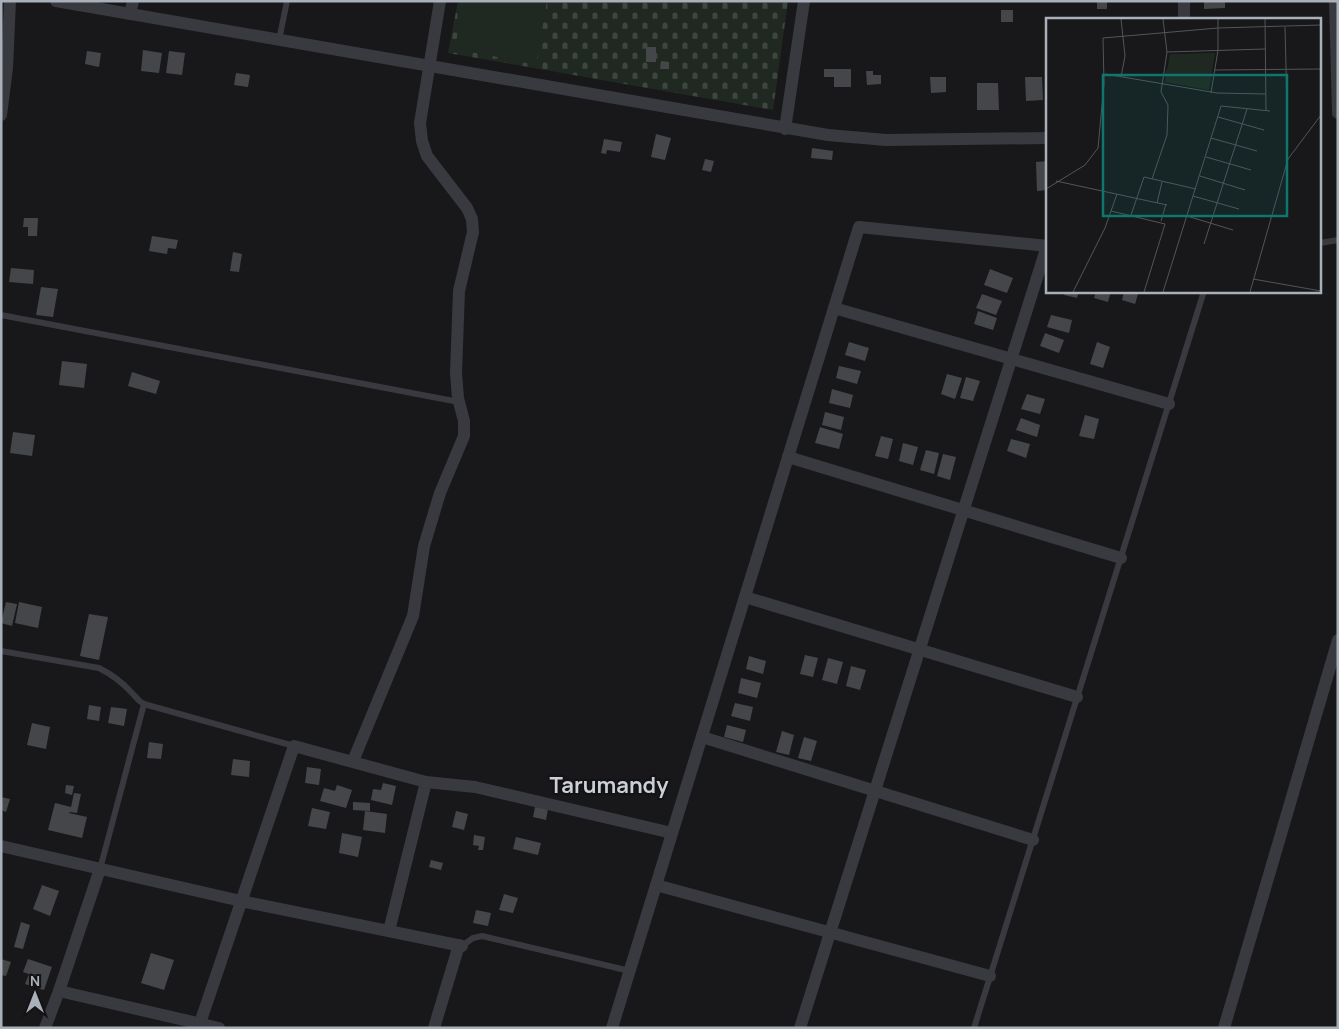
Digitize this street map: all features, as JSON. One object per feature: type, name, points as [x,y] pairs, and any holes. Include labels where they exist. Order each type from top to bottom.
[{"type":"street","points":[[1,115],[7,68],[10,1]]},
{"type":"street","points":[[56,1],[828,136],[886,140],[1046,138]]},
{"type":"street","points":[[130,14],[133,1]]},
{"type":"street","points":[[354,761],[412,616],[424,546],[440,493],[464,436],[464,421],[459,402],[456,373],[460,291],[473,232],[472,219],[467,208],[427,156],[422,141],[420,123],[440,1]]},
{"type":"street","points":[[785,129],[804,1]]},
{"type":"street","points":[[1184,1],[1184,18]]},
{"type":"street","points":[[1335,1],[1338,113]]},
{"type":"street","points":[[612,1028],[859,227],[1046,246]]},
{"type":"street","points":[[800,1028],[1046,249]]},
{"type":"street","points":[[834,308],[1169,404]]},
{"type":"street","points":[[788,457],[1121,558]]},
{"type":"street","points":[[745,597],[1077,697]]},
{"type":"street","points":[[1224,1028],[1338,640]]},
{"type":"street","points":[[702,737],[1033,840]]},
{"type":"street","points":[[200,1023],[294,746],[426,782],[475,787],[672,833]]},
{"type":"street","points":[[389,931],[426,782]]},
{"type":"street","points":[[1,846],[241,901],[460,946],[434,1028]]},
{"type":"street","points":[[45,1028],[100,869]]},
{"type":"street","points":[[656,885],[990,976]]},
{"type":"street","points":[[59,992],[220,1028]]},
{"type":"lane","points":[[279,40],[287,1]]},
{"type":"lane","points":[[1322,243],[1338,240]]},
{"type":"lane","points":[[974,1028],[1204,292]]},
{"type":"lane","points":[[1,316],[459,402]]},
{"type":"lane","points":[[1,651],[99,668],[108,672],[122,683],[138,701],[144,704],[294,746]]},
{"type":"lane","points":[[100,869],[144,704]]},
{"type":"lane","points":[[460,946],[473,938],[482,936],[630,970]]},
{"type":"green space","points":[[458,1],[788,1],[773,110],[448,53]]},
{"type":"green space","points":[[463,1],[547,1],[536,64],[455,49]]},
{"type":"building","points":[[1097,1],[1107,1],[1107,9],[1097,9]]},
{"type":"building","points":[[1204,1],[1225,1],[1225,8],[1204,9]]},
{"type":"building","points":[[1001,10],[1013,10],[1013,22],[1001,22]]},
{"type":"building","points":[[646,47],[656,47],[656,62],[646,62]]},
{"type":"building","points":[[143,50],[162,53],[159,73],[141,71]]},
{"type":"building","points":[[87,51],[101,53],[99,67],[85,64]]},
{"type":"building","points":[[169,51],[185,53],[182,75],[166,73]]},
{"type":"building","points":[[661,61],[669,62],[669,69],[660,69]]},
{"type":"building","points":[[824,69],[851,69],[851,87],[834,87],[834,77],[824,77]]},
{"type":"building","points":[[866,71],[873,71],[873,75],[881,75],[881,84],[867,85]]},
{"type":"building","points":[[236,73],[250,75],[248,87],[234,85]]},
{"type":"building","points":[[930,77],[946,77],[946,92],[931,93]]},
{"type":"building","points":[[1025,77],[1042,77],[1043,100],[1026,101]]},
{"type":"building","points":[[977,83],[998,83],[999,110],[977,110]]},
{"type":"building","points":[[656,134],[671,138],[665,160],[651,157]]},
{"type":"building","points":[[604,139],[622,142],[620,152],[607,150],[606,154],[601,153]]},
{"type":"building","points":[[812,148],[833,151],[832,160],[811,158]]},
{"type":"building","points":[[705,159],[714,161],[711,172],[702,170]]},
{"type":"building","points":[[1046,161],[1046,190],[1037,191],[1036,162]]},
{"type":"building","points":[[24,218],[38,218],[37,236],[28,236],[28,227],[23,227]]},
{"type":"building","points":[[152,236],[178,240],[176,249],[168,248],[167,254],[149,251]]},
{"type":"building","points":[[233,252],[242,254],[239,272],[230,271]]},
{"type":"building","points":[[11,268],[34,270],[33,284],[9,282]]},
{"type":"building","points":[[990,269],[1013,278],[1007,293],[984,285]]},
{"type":"building","points":[[41,287],[58,289],[53,317],[36,315]]},
{"type":"building","points":[[1065,292],[1079,292],[1077,298],[1064,295]]},
{"type":"building","points":[[1096,292],[1111,292],[1108,302],[1094,298]]},
{"type":"building","points":[[1124,292],[1139,292],[1135,304],[1122,300]]},
{"type":"building","points":[[982,294],[1002,301],[996,315],[976,308]]},
{"type":"building","points":[[978,311],[997,318],[993,330],[974,324]]},
{"type":"building","points":[[1051,315],[1072,320],[1069,333],[1047,327]]},
{"type":"building","points":[[1045,333],[1064,340],[1059,353],[1040,346]]},
{"type":"building","points":[[849,342],[869,348],[865,361],[845,355]]},
{"type":"building","points":[[1097,342],[1110,347],[1103,368],[1090,364]]},
{"type":"building","points":[[62,361],[87,364],[84,388],[59,385]]},
{"type":"building","points":[[839,366],[861,371],[857,384],[836,378]]},
{"type":"building","points":[[132,372],[160,381],[156,394],[128,386]]},
{"type":"building","points":[[947,374],[962,378],[955,399],[941,394]]},
{"type":"building","points":[[966,377],[980,381],[973,401],[960,398]]},
{"type":"building","points":[[832,389],[853,395],[850,408],[829,403]]},
{"type":"building","points":[[1027,394],[1045,399],[1040,414],[1021,409]]},
{"type":"building","points":[[825,412],[844,417],[841,430],[822,425]]},
{"type":"building","points":[[1085,415],[1099,419],[1094,439],[1079,436]]},
{"type":"building","points":[[1021,418],[1040,425],[1037,437],[1016,430]]},
{"type":"building","points":[[820,427],[843,434],[839,449],[815,443]]},
{"type":"building","points":[[13,432],[35,435],[32,456],[10,453]]},
{"type":"building","points":[[881,436],[893,439],[888,459],[875,456]]},
{"type":"building","points":[[1011,439],[1030,444],[1026,458],[1007,451]]},
{"type":"building","points":[[903,443],[918,447],[913,465],[899,461]]},
{"type":"building","points":[[926,450],[939,453],[934,474],[920,470]]},
{"type":"building","points":[[943,454],[956,457],[950,480],[937,476]]},
{"type":"building","points":[[6,602],[17,604],[12,626],[1,623]]},
{"type":"building","points":[[19,602],[42,607],[38,628],[15,623]]},
{"type":"building","points":[[89,614],[108,617],[99,660],[80,656]]},
{"type":"building","points":[[805,655],[818,658],[813,677],[800,674]]},
{"type":"building","points":[[749,656],[766,661],[763,674],[746,669]]},
{"type":"building","points":[[828,658],[843,662],[837,684],[822,680]]},
{"type":"building","points":[[851,666],[866,670],[860,690],[846,686]]},
{"type":"building","points":[[741,678],[761,683],[757,698],[738,693]]},
{"type":"building","points":[[735,703],[753,707],[750,721],[731,716]]},
{"type":"building","points":[[89,705],[101,707],[99,721],[87,719]]},
{"type":"building","points":[[111,707],[127,709],[124,726],[108,723]]},
{"type":"building","points":[[32,723],[50,727],[46,749],[27,745]]},
{"type":"building","points":[[727,725],[746,730],[743,742],[724,737]]},
{"type":"building","points":[[782,731],[794,735],[789,755],[776,752]]},
{"type":"building","points":[[804,737],[817,741],[811,761],[798,758]]},
{"type":"building","points":[[149,742],[163,744],[161,759],[147,758]]},
{"type":"building","points":[[233,759],[250,761],[249,777],[231,775]]},
{"type":"building","points":[[307,767],[321,769],[319,785],[305,783]]},
{"type":"building","points":[[383,783],[396,786],[392,805],[371,800],[373,789],[381,790]]},
{"type":"building","points":[[66,785],[74,786],[72,795],[65,793]]},
{"type":"building","points":[[337,785],[352,790],[346,808],[320,801],[324,788],[335,791]]},
{"type":"building","points":[[74,793],[81,794],[77,813],[69,813],[87,817],[82,838],[48,830],[55,803],[71,807]]},
{"type":"building","points":[[1,797],[10,799],[6,812],[1,810]]},
{"type":"building","points":[[353,802],[370,803],[370,811],[353,810]]},
{"type":"building","points":[[535,807],[548,809],[546,820],[533,817]]},
{"type":"building","points":[[312,808],[330,812],[326,829],[308,826]]},
{"type":"building","points":[[365,811],[387,814],[385,833],[363,830]]},
{"type":"building","points":[[456,811],[468,814],[464,830],[452,827]]},
{"type":"building","points":[[342,833],[362,837],[358,857],[339,853]]},
{"type":"building","points":[[474,835],[485,837],[483,850],[478,850],[479,846],[473,845]]},
{"type":"building","points":[[516,837],[541,843],[538,855],[513,849]]},
{"type":"building","points":[[431,860],[443,863],[441,870],[429,867]]},
{"type":"building","points":[[42,885],[59,891],[50,916],[33,909]]},
{"type":"building","points":[[504,894],[518,898],[513,913],[499,910]]},
{"type":"building","points":[[476,910],[491,913],[488,926],[473,923]]},
{"type":"building","points":[[21,922],[30,925],[23,949],[14,947]]},
{"type":"building","points":[[151,953],[174,960],[164,990],[141,983]]},
{"type":"building","points":[[1,959],[11,962],[6,976],[1,975]]},
{"type":"building","points":[[28,959],[52,967],[44,990],[25,984],[29,974],[23,972]]},
{"type":"district","name":"Tarumandy","points":[[609,785]]}]
